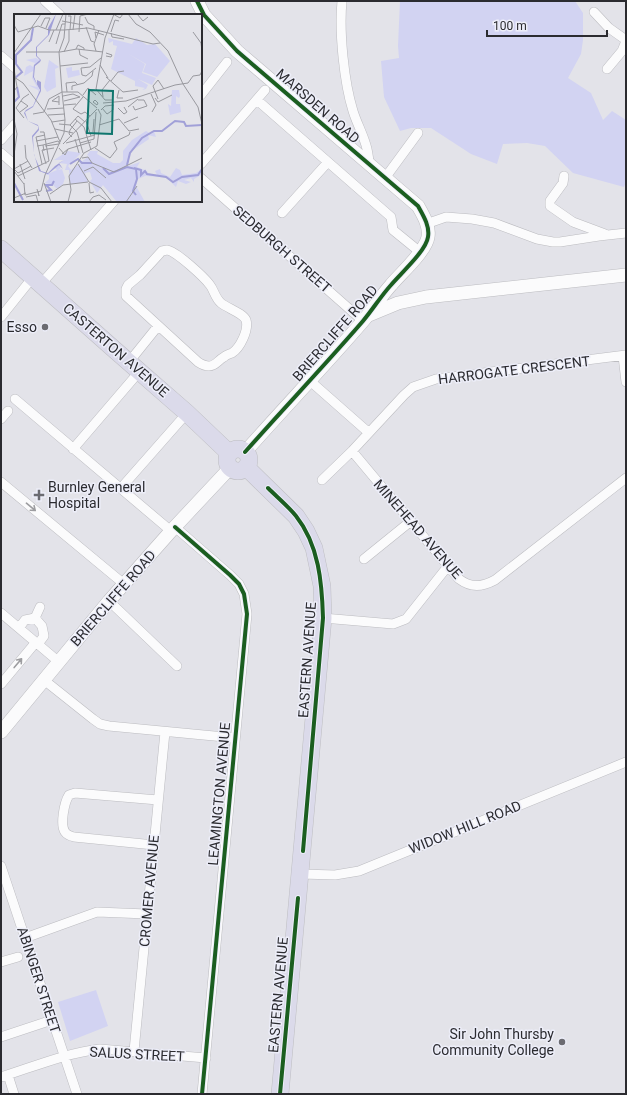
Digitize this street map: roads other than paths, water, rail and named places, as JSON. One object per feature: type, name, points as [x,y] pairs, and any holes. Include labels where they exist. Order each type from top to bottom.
[{"type":"highway","name":"CASTERTON AVENUE","points":[[1,249],[238,460]]},
{"type":"highway","name":"EASTERN AVENUE","points":[[238,460],[296,516],[306,531],[314,548],[322,586],[323,618],[280,1094]]},
{"type":"street","points":[[45,1],[59,14]]},
{"type":"street","name":"MARSDEN ROAD","points":[[197,1],[204,16],[237,50],[418,206],[426,224]]},
{"type":"street","points":[[342,1],[340,14],[344,62],[353,111],[367,149],[369,164]]},
{"type":"street","points":[[594,12],[609,28],[626,41],[622,51],[611,59],[607,70]]},
{"type":"street","points":[[1,56],[14,67]]},
{"type":"street","points":[[202,94],[227,62]]},
{"type":"street","points":[[202,163],[265,90]]},
{"type":"street","points":[[257,100],[391,217],[393,230],[420,252]]},
{"type":"street","points":[[1,140],[14,125]]},
{"type":"street","points":[[385,178],[418,133]]},
{"type":"street","points":[[1,153],[14,164]]},
{"type":"street","points":[[282,213],[328,162]]},
{"type":"street","points":[[564,176],[563,184],[550,201],[550,206],[573,222],[606,235]]},
{"type":"street","name":"SEDBURGH STREET","points":[[202,179],[365,318]]},
{"type":"street","points":[[1,317],[113,202]]},
{"type":"street","points":[[426,224],[446,217],[472,219],[494,223],[537,239],[553,242],[626,233]]},
{"type":"street","name":"BRIERCLIFFE ROAD","points":[[1,732],[109,601],[365,318],[425,245],[428,237],[426,224]]},
{"type":"street","points":[[167,250],[172,250],[206,280],[220,303],[246,320],[243,340],[238,348],[232,353],[224,356],[214,365],[208,366],[198,362],[158,326],[126,296],[126,289],[162,251],[167,250]]},
{"type":"street","name":"BRIERCLIFFE ROAD","points":[[365,318],[398,303],[426,297],[626,275]]},
{"type":"street","name":"BRIERCLIFFE ROAD","points":[[391,285],[398,303]]},
{"type":"street","points":[[73,449],[134,367],[158,326]]},
{"type":"street","points":[[624,356],[626,382]]},
{"type":"street","name":"HARROGATE CRESCENT","points":[[322,480],[413,387],[436,379],[624,356]]},
{"type":"street","points":[[310,380],[368,432]]},
{"type":"street","name":"LEAMINGTON AVENUE","points":[[15,399],[73,449],[230,575],[239,584],[244,594],[247,614],[202,1094]]},
{"type":"street","points":[[1,419],[8,411]]},
{"type":"street","points":[[121,488],[187,413]]},
{"type":"street","name":"MINEHEAD AVENUE","points":[[352,451],[459,580],[466,584],[476,586],[487,585],[501,576],[626,478]]},
{"type":"street","points":[[1,482],[124,584]]},
{"type":"street","points":[[364,559],[411,522]]},
{"type":"street","points":[[323,618],[392,624],[402,621],[406,619],[448,566]]},
{"type":"street","points":[[109,601],[177,666]]},
{"type":"street","points":[[35,618],[40,607]]},
{"type":"street","points":[[1,613],[59,662]]},
{"type":"street","points":[[19,628],[25,620],[35,618]]},
{"type":"street","points":[[1,684],[44,636],[42,626],[35,618]]},
{"type":"street","points":[[44,680],[100,724],[164,732],[235,738]]},
{"type":"street","name":"CROMER AVENUE","points":[[134,1051],[164,732]]},
{"type":"street","name":"WIDOW HILL ROAD","points":[[301,874],[335,875],[359,871],[626,762]]},
{"type":"street","points":[[154,845],[74,837],[66,834],[63,828],[64,807],[65,801],[69,795],[75,793],[158,800]]},
{"type":"street","name":"ABINGER STREET","points":[[1,866],[77,1094]]},
{"type":"street","points":[[1,895],[10,892]]},
{"type":"street","points":[[25,938],[97,912],[147,914]]},
{"type":"street","points":[[1,962],[18,957]]},
{"type":"street","points":[[1,1037],[52,1020]]},
{"type":"street","name":"SALUS STREET","points":[[5,1076],[65,1056],[100,1049],[206,1058]]},
{"type":"street","points":[[5,1076],[14,1094]]},
{"type":"place","name":"Esso","points":[[45,327]]},
{"type":"place","name":"Burnley General Hospital","points":[[39,495]]},
{"type":"place","name":"Sir John Thursby Community College","points":[[562,1042]]}]
